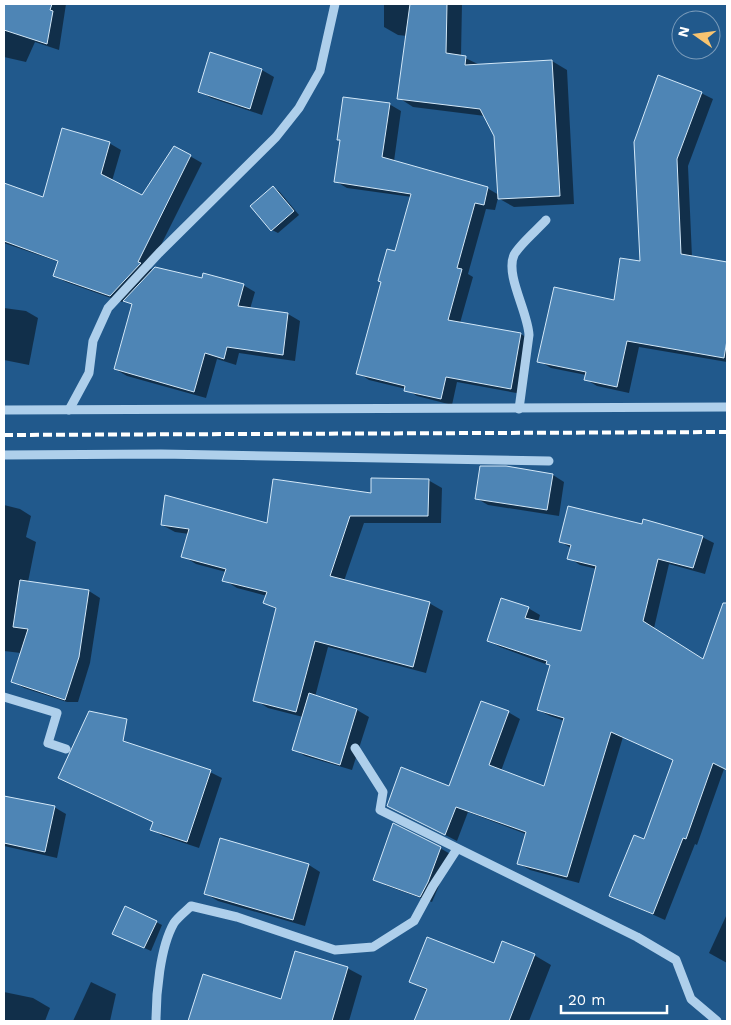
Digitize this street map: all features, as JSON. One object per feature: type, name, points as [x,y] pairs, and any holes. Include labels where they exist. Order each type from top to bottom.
[{"type":"street","points":[[69,410],[89,374],[92,341],[108,308],[159,253],[276,137],[299,108],[320,71],[335,4]]},
{"type":"street","points":[[519,409],[529,335],[528,323],[511,270],[514,255],[546,220]]},
{"type":"street","points":[[4,410],[727,407]]},
{"type":"street","points":[[4,456],[161,454],[550,461]]},
{"type":"street","points":[[4,697],[57,713],[48,743],[66,749]]},
{"type":"street","points":[[355,748],[383,792],[380,810],[636,937],[676,960],[691,999],[717,1021]]},
{"type":"street","points":[[156,1021],[156,987],[165,949],[174,923],[191,906],[238,916],[335,950],[373,947],[414,921],[433,886],[457,849]]},
{"type":"building","points":[[4,4],[52,4],[50,10],[53,11],[47,44],[4,30]]},
{"type":"building","points":[[410,4],[447,4],[446,53],[466,56],[465,65],[552,60],[560,196],[498,199],[494,136],[480,109],[397,99]]},
{"type":"building","points":[[210,52],[262,69],[250,109],[198,92]]},
{"type":"building","points":[[658,75],[702,92],[677,159],[681,254],[727,262],[727,340],[724,358],[627,341],[617,387],[584,380],[586,372],[537,362],[554,287],[614,300],[620,258],[640,261],[634,142]]},
{"type":"building","points":[[343,97],[390,103],[382,157],[488,187],[484,205],[475,203],[457,268],[462,269],[448,320],[521,333],[511,389],[446,377],[441,399],[404,391],[405,386],[356,374],[381,282],[378,281],[387,249],[395,251],[411,194],[334,182],[340,140],[337,140]]},
{"type":"building","points":[[62,128],[110,142],[101,174],[142,195],[174,146],[191,155],[138,262],[141,263],[110,296],[53,276],[58,261],[4,241],[4,183],[43,197]]},
{"type":"building","points":[[273,186],[294,211],[271,231],[250,206]]},
{"type":"building","points":[[155,267],[202,278],[203,273],[244,284],[238,306],[288,313],[283,355],[227,347],[224,359],[205,353],[194,392],[114,369],[132,304],[123,301]]},
{"type":"building","points":[[480,466],[506,466],[553,474],[547,510],[475,499]]},
{"type":"building","points":[[371,478],[429,479],[428,516],[350,516],[330,576],[430,602],[413,667],[315,641],[296,712],[253,701],[276,608],[263,603],[267,592],[222,581],[226,569],[181,557],[189,529],[161,525],[165,495],[267,523],[273,479],[371,493]]},
{"type":"building","points":[[568,506],[642,524],[643,519],[703,536],[693,568],[658,559],[643,621],[703,659],[723,603],[727,603],[727,770],[713,763],[686,839],[683,838],[653,914],[609,896],[634,835],[644,839],[673,760],[611,732],[567,877],[517,864],[526,832],[456,807],[445,835],[387,806],[401,767],[449,786],[481,701],[509,711],[489,765],[544,786],[564,718],[537,710],[550,665],[546,664],[547,661],[487,641],[501,598],[529,607],[525,618],[581,631],[596,566],[567,559],[571,545],[559,542]]},
{"type":"building","points":[[20,580],[89,590],[79,657],[65,700],[11,682],[28,629],[13,627]]},
{"type":"building","points":[[309,693],[357,709],[340,765],[292,750]]},
{"type":"building","points":[[89,711],[127,719],[123,741],[211,770],[187,842],[150,830],[153,822],[58,778]]},
{"type":"building","points":[[4,796],[55,806],[45,852],[4,843]]},
{"type":"building","points":[[393,823],[441,847],[428,882],[420,897],[373,880]]},
{"type":"building","points":[[220,838],[309,864],[293,920],[204,894]]},
{"type":"building","points":[[125,906],[157,921],[144,948],[112,934]]},
{"type":"building","points":[[427,937],[494,963],[502,941],[535,954],[509,1021],[414,1021],[427,989],[409,982]]},
{"type":"building","points":[[295,951],[348,967],[332,1021],[188,1021],[203,974],[281,999]]},
{"type":"railway","points":[[4,435],[727,432]]}]
